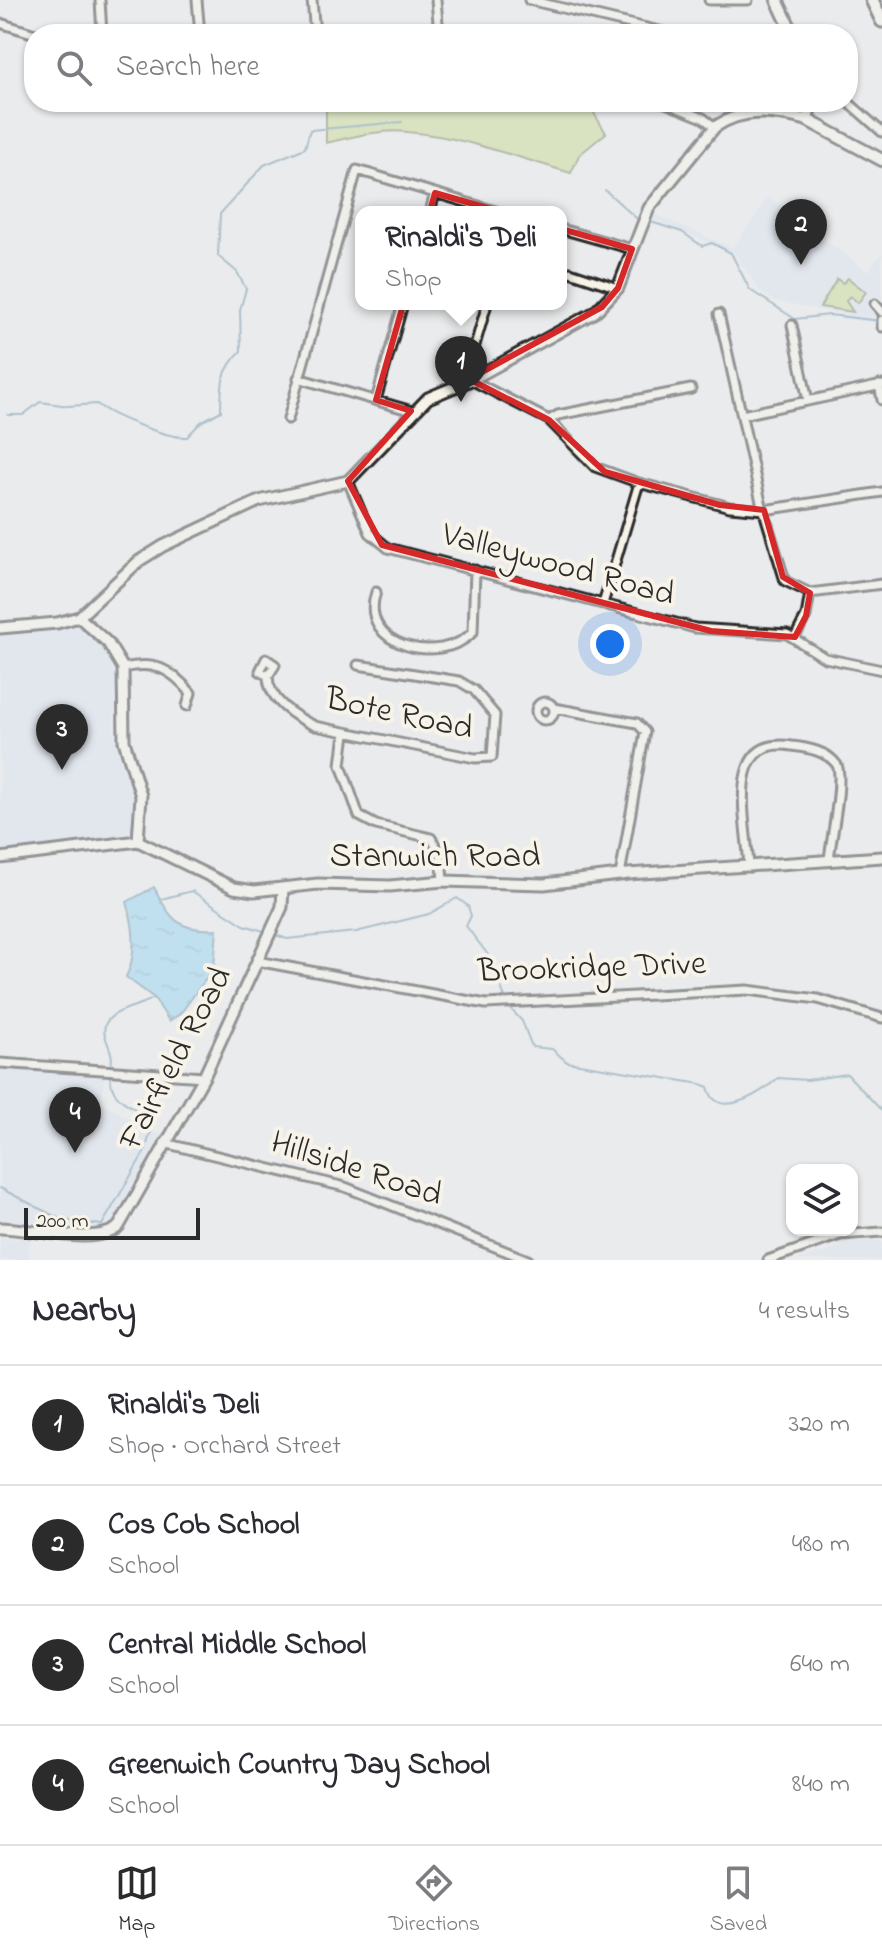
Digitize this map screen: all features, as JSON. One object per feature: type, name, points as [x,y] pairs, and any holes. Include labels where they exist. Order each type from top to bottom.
[{"type":"main road","points":[[777,0],[788,24]]},
{"type":"main road","points":[[872,0],[882,21]]},
{"type":"main road","points":[[809,112],[807,120],[882,160]]},
{"type":"street","points":[[100,0],[101,24]]},
{"type":"street","points":[[197,0],[199,24]]},
{"type":"street","points":[[312,0],[314,24]]},
{"type":"street","points":[[436,0],[438,24]]},
{"type":"street","points":[[529,0],[630,24]]},
{"type":"street","points":[[709,0],[748,0]]},
{"type":"street","points":[[0,23],[24,31]]},
{"type":"street","points":[[858,111],[882,132]]},
{"type":"street","points":[[689,112],[715,127]]},
{"type":"street","points":[[0,628],[63,622],[79,617],[139,561],[163,546],[259,501],[348,481],[412,411],[440,391],[471,380],[595,312],[618,288],[652,204],[715,127],[730,118],[751,113],[807,120]]},
{"type":"street","points":[[288,419],[357,170],[479,206]]},
{"type":"street","points":[[432,206],[435,193]]},
{"type":"street","points":[[567,231],[632,249]]},
{"type":"street","points":[[570,272],[618,288]]},
{"type":"street","points":[[875,304],[882,312]]},
{"type":"street","points":[[376,400],[401,310]]},
{"type":"street","points":[[471,380],[469,366],[485,310]]},
{"type":"street","points":[[719,314],[764,510],[783,577],[790,586],[810,593],[882,584]]},
{"type":"street","points":[[882,320],[882,326]]},
{"type":"street","points":[[792,325],[808,401]]},
{"type":"street","points":[[298,378],[412,411]]},
{"type":"street","points":[[471,380],[549,420],[591,464],[639,483],[730,507],[764,510],[882,492]]},
{"type":"street","points":[[742,415],[880,385],[882,400]]},
{"type":"street","points":[[549,420],[558,415],[691,389]]},
{"type":"street","name":"Valleywood Road","points":[[348,481],[367,528],[382,545],[711,631],[778,632],[795,637],[825,658],[882,670]]},
{"type":"street","points":[[603,604],[639,483]]},
{"type":"street","points":[[376,592],[371,605],[373,618],[390,639],[412,648],[445,649],[465,641],[473,632],[475,570]]},
{"type":"street","points":[[795,637],[806,616],[810,593]]},
{"type":"street","points":[[0,858],[138,841],[141,796],[124,741],[123,668],[108,643],[79,617]]},
{"type":"street","points":[[123,668],[152,664],[169,670],[191,693],[187,706]]},
{"type":"street","name":"Bote Road","points":[[268,676],[270,691],[297,718],[345,733],[475,758],[492,757],[495,715],[465,684],[358,665]]},
{"type":"street","points":[[554,708],[637,723],[645,732],[620,875]]},
{"type":"street","points":[[345,733],[341,765],[359,816],[376,825],[431,838],[441,854],[443,881]]},
{"type":"street","points":[[749,867],[745,770],[754,753],[767,745],[822,753],[837,765],[841,783],[833,813],[829,860]]},
{"type":"street","name":"Stanwich Road","points":[[138,841],[238,889],[443,881],[534,884],[882,857]]},
{"type":"street","name":"Fairfield Road","points":[[0,1228],[94,1237],[114,1233],[204,1077],[276,920],[283,903],[283,888]]},
{"type":"street","name":"Brookridge Drive","points":[[257,961],[482,1003],[747,990],[818,999],[882,1018]]},
{"type":"street","points":[[0,1063],[111,1068],[204,1077]]},
{"type":"street","name":"Hillside Road","points":[[164,1143],[345,1187],[528,1260]]},
{"type":"street","points":[[768,1260],[840,1235],[882,1232]]},
{"type":"highlighted area","points":[[435,193],[632,249],[618,288],[602,307],[469,379],[549,420],[605,472],[720,505],[764,510],[783,577],[810,593],[806,616],[795,637],[711,631],[382,545],[348,481],[411,411],[376,400]]},
{"type":"shaded area","points":[[768,197],[867,271],[882,254],[882,324],[838,318],[839,314],[773,300],[760,291],[733,252],[651,219],[653,214],[733,248]]},
{"type":"shaded area","points":[[77,625],[107,653],[116,674],[114,735],[135,805],[132,833],[0,853],[0,633]]},
{"type":"shaded area","points":[[0,1067],[105,1071],[101,1103],[161,1135],[110,1227],[87,1230],[0,1222]]},
{"type":"shaded area","points":[[0,1238],[30,1239],[29,1260],[0,1260]]},
{"type":"shaded area","points":[[860,1241],[882,1241],[882,1260],[796,1260]]},
{"type":"green space","points":[[326,112],[593,112],[606,133],[579,155],[571,173],[428,134],[386,132],[326,143]]},
{"type":"green space","points":[[848,278],[866,292],[858,303],[850,296],[846,301],[853,312],[820,307],[837,279],[843,283]]},
{"type":"water","points":[[154,887],[176,921],[193,928],[217,929],[214,968],[180,1014],[169,1021],[154,998],[126,977],[132,959],[133,940],[127,902]]},
{"type":"waterway","points":[[8,415],[23,415],[40,402],[69,406],[97,404],[140,426],[187,437],[201,422],[221,411],[224,378],[229,365],[241,351],[240,310],[246,289],[237,272],[218,256],[220,214],[264,165],[305,148],[310,130],[402,122]]},
{"type":"waterway","points":[[605,190],[636,218]]},
{"type":"waterway","points":[[651,222],[682,232],[702,246],[712,243],[731,253],[750,290],[795,319],[829,315],[881,321]]},
{"type":"waterway","points":[[161,899],[192,891],[244,925],[267,932]]},
{"type":"waterway","points":[[273,934],[287,939],[356,932],[429,914],[457,898],[468,906],[471,916],[466,926],[489,956],[506,1000]]},
{"type":"waterway","points":[[111,1067],[105,1035],[108,1020],[122,1010],[154,998]]},
{"type":"waterway","points":[[508,1006],[522,1021],[532,1047],[552,1049],[567,1062],[701,1084],[708,1087],[713,1098],[720,1103],[730,1104],[751,1096],[778,1078],[807,1080],[847,1074],[882,1111]]},
{"type":"waterway","points":[[0,1188],[62,1220],[102,1225],[145,1151],[151,1131],[142,1114],[115,1094],[110,1073]]},
{"type":"place","name":"Cos Cob School","points":[[801,265]]},
{"type":"place","name":"Rinaldi's Deli","points":[[461,402]]},
{"type":"place","name":"Central Middle School","points":[[62,770]]},
{"type":"place","name":"Greenwich Country Day School","points":[[75,1153]]}]
